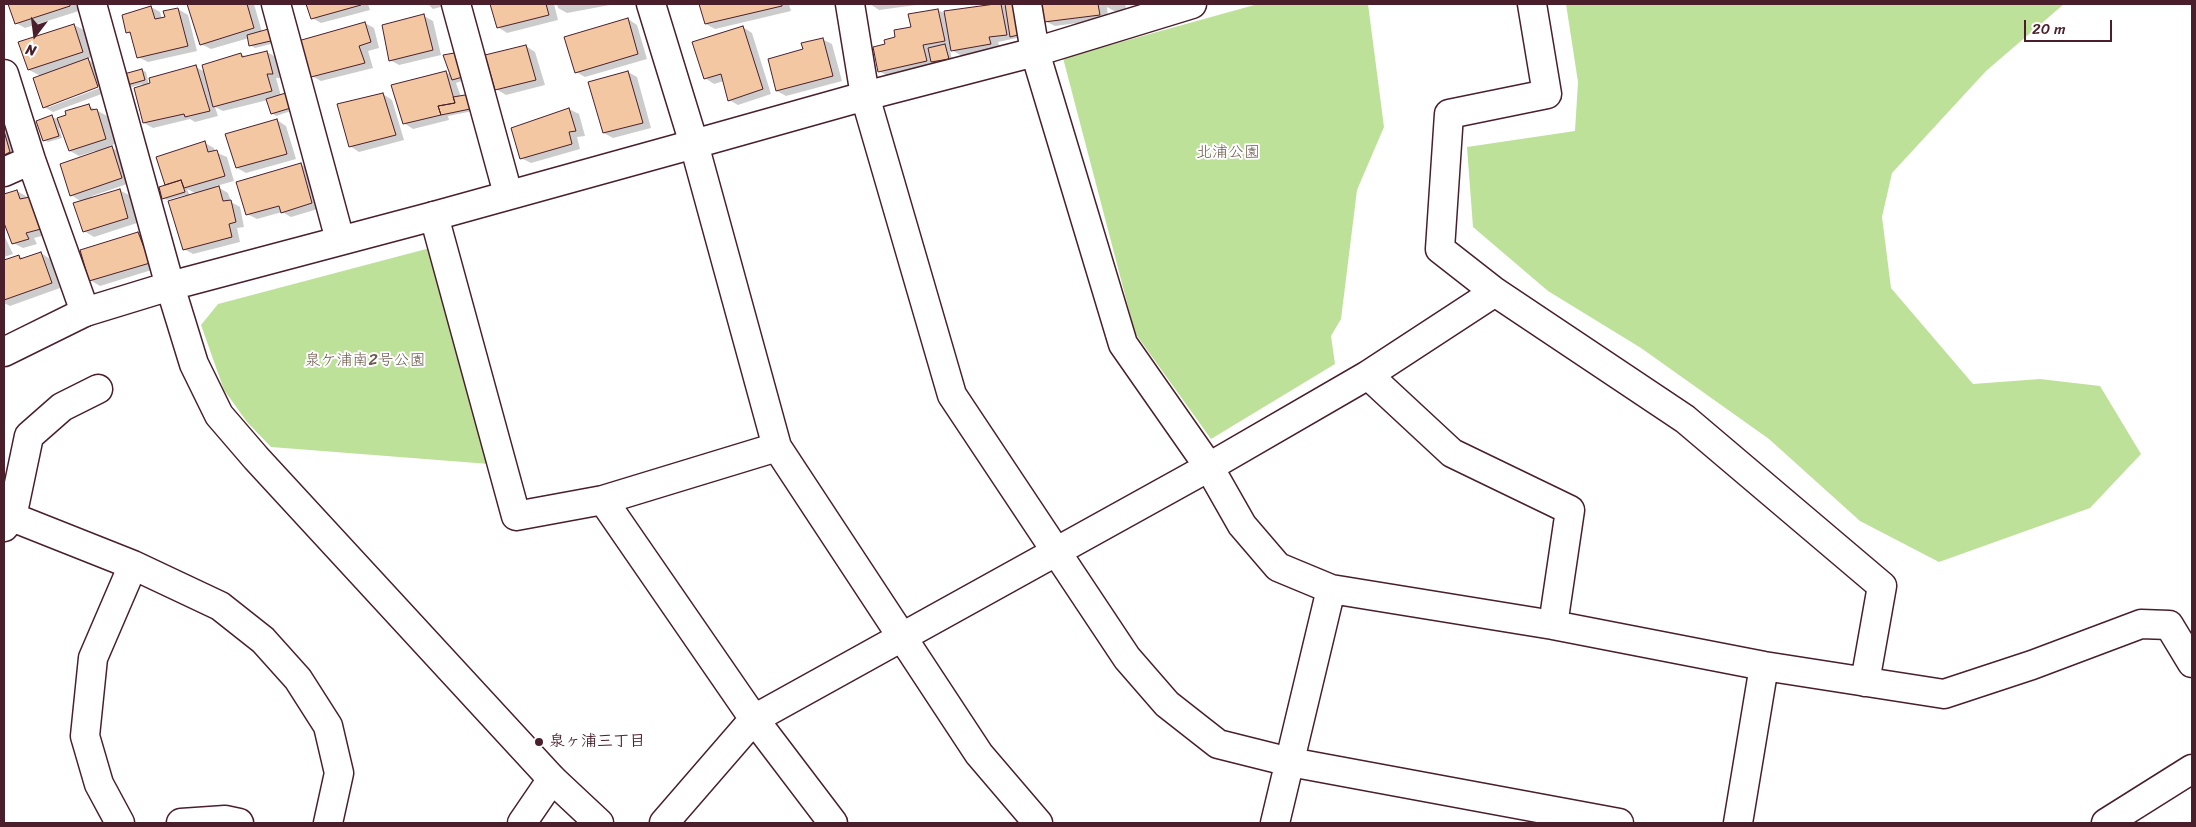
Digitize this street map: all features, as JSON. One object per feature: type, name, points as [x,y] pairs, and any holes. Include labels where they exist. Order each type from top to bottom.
[{"type":"street","points":[[92,4],[170,286],[194,364],[219,415],[256,458],[552,780],[600,823]]},
{"type":"street","points":[[276,4],[340,240]]},
{"type":"street","points":[[456,4],[508,194]]},
{"type":"street","points":[[652,4],[694,144],[777,447],[904,637],[979,754],[1038,823]]},
{"type":"street","points":[[850,4],[865,96],[952,395],[1057,550],[1127,658],[1167,704],[1218,744],[1290,762],[1619,823]]},
{"type":"street","points":[[1027,4],[1035,52],[1123,344],[1209,467],[1242,525],[1278,567],[1331,589],[1553,625],[1764,666],[1944,694],[2032,665],[2141,624],[2169,625],[2192,663]]},
{"type":"street","points":[[4,352],[85,312],[170,286],[434,216],[865,96],[1035,52],[1192,4]]},
{"type":"street","points":[[1532,4],[1547,94],[1449,114],[1440,248],[1495,292],[1685,419],[1882,586],[1865,682]]},
{"type":"street","points":[[4,74],[31,160],[85,312]]},
{"type":"street","points":[[4,172],[31,160]]},
{"type":"street","points":[[434,216],[516,516],[603,500],[777,447]]},
{"type":"street","points":[[664,823],[754,720],[1209,467],[1368,375],[1495,292]]},
{"type":"street","points":[[1368,375],[1452,453],[1570,510],[1553,625]]},
{"type":"street","points":[[98,389],[62,407],[29,436],[8,522],[133,565],[220,606],[263,640],[298,679],[328,726],[339,773],[328,823]]},
{"type":"street","points":[[603,500],[754,720],[833,823]]},
{"type":"street","points":[[120,823],[99,784],[85,736],[93,658],[133,565]]},
{"type":"street","points":[[1275,823],[1331,589]]},
{"type":"street","points":[[1738,823],[1764,666]]},
{"type":"street","points":[[2106,823],[2192,768]]},
{"type":"street","points":[[522,823],[552,780]]},
{"type":"street","points":[[181,823],[225,820],[240,823]]},
{"type":"green space","name":"北浦公園","points":[[1258,4],[1368,4],[1384,127],[1357,190],[1341,319],[1331,336],[1335,364],[1211,439],[1135,333],[1063,58]]},
{"type":"green space","points":[[1566,4],[2064,4],[1986,71],[1892,173],[1882,217],[1891,288],[1973,384],[2040,379],[2100,386],[2141,454],[2090,508],[1939,562],[1860,521],[1769,439],[1641,348],[1548,291],[1473,227],[1467,147],[1575,131],[1578,82]]},
{"type":"green space","name":"泉ケ浦南2号公園","points":[[430,248],[489,464],[271,447],[247,422],[224,390],[201,325],[218,304]]},
{"type":"building","points":[[8,4],[70,4],[70,6],[15,24]]},
{"type":"building","points":[[187,4],[247,4],[254,28],[200,45]]},
{"type":"building","points":[[306,4],[361,4],[361,5],[311,19]]},
{"type":"building","points":[[490,4],[546,4],[549,15],[497,28]]},
{"type":"building","points":[[699,4],[782,4],[782,6],[705,24]]},
{"type":"building","points":[[1001,4],[1007,35],[989,37],[991,44],[951,51],[944,11]]},
{"type":"building","points":[[1005,4],[1018,4],[1022,34],[1010,37]]},
{"type":"building","points":[[1042,4],[1098,4],[1100,15],[1044,22]]},
{"type":"building","points":[[151,6],[155,19],[165,17],[163,11],[178,8],[188,46],[137,58],[130,32],[126,33],[122,15]]},
{"type":"building","points":[[938,9],[945,41],[923,45],[927,61],[878,72],[873,47],[885,44],[884,40],[895,37],[894,30],[911,27],[908,14]]},
{"type":"building","points":[[424,14],[433,50],[389,61],[382,25]]},
{"type":"building","points":[[628,18],[638,54],[575,73],[564,37]]},
{"type":"building","points":[[365,22],[371,42],[359,46],[365,63],[311,77],[298,41]]},
{"type":"building","points":[[74,24],[83,52],[28,70],[18,42]]},
{"type":"building","points":[[743,26],[763,89],[728,101],[721,74],[704,79],[692,42]]},
{"type":"building","points":[[272,28],[275,40],[249,46],[247,35]]},
{"type":"building","points":[[823,38],[833,76],[776,91],[768,59],[803,49],[801,43]]},
{"type":"building","points":[[945,44],[949,59],[931,62],[928,48]]},
{"type":"building","points":[[526,45],[536,80],[495,90],[485,55]]},
{"type":"building","points":[[267,51],[273,74],[267,74],[272,91],[213,107],[202,65],[241,53],[242,57]]},
{"type":"building","points":[[460,52],[466,76],[452,80],[443,55]]},
{"type":"building","points":[[88,58],[98,87],[43,108],[33,78]]},
{"type":"building","points":[[196,65],[210,111],[185,117],[184,114],[143,123],[134,88],[150,83],[149,78]]},
{"type":"building","points":[[142,69],[145,80],[127,85],[124,74]]},
{"type":"building","points":[[446,71],[455,103],[438,106],[441,115],[403,124],[391,85]]},
{"type":"building","points":[[628,71],[643,123],[603,133],[588,82]]},
{"type":"building","points":[[289,92],[294,107],[271,114],[266,99]]},
{"type":"building","points":[[383,93],[396,135],[349,147],[337,104]]},
{"type":"building","points":[[471,94],[475,108],[441,115],[438,106],[455,103],[453,97]]},
{"type":"building","points":[[89,104],[91,110],[97,109],[106,139],[69,151],[57,118],[66,115],[65,111]]},
{"type":"building","points":[[569,108],[576,131],[569,132],[572,144],[520,159],[511,128]]},
{"type":"building","points":[[52,115],[59,136],[43,141],[36,121]]},
{"type":"building","points":[[277,119],[287,154],[236,168],[225,134]]},
{"type":"building","points":[[4,131],[10,152],[4,155]]},
{"type":"building","points":[[205,141],[208,152],[217,150],[225,176],[184,188],[181,180],[165,185],[156,157]]},
{"type":"building","points":[[112,146],[122,178],[70,196],[60,164]]},
{"type":"building","points":[[301,163],[312,203],[281,213],[279,206],[246,215],[236,182]]},
{"type":"building","points":[[181,180],[185,192],[162,199],[159,187]]},
{"type":"building","points":[[219,186],[223,201],[231,200],[236,222],[229,224],[232,237],[183,250],[168,201]]},
{"type":"building","points":[[120,189],[128,218],[83,232],[73,203]]},
{"type":"building","points":[[17,190],[20,199],[30,197],[41,229],[26,233],[29,239],[12,244],[4,223],[4,194]]},
{"type":"building","points":[[138,232],[150,263],[89,281],[80,250]]},
{"type":"building","points":[[41,252],[52,283],[4,300],[4,260],[19,255],[20,259]]},
{"type":"place","name":"泉ヶ浦三丁目","points":[[539,742]]}]
